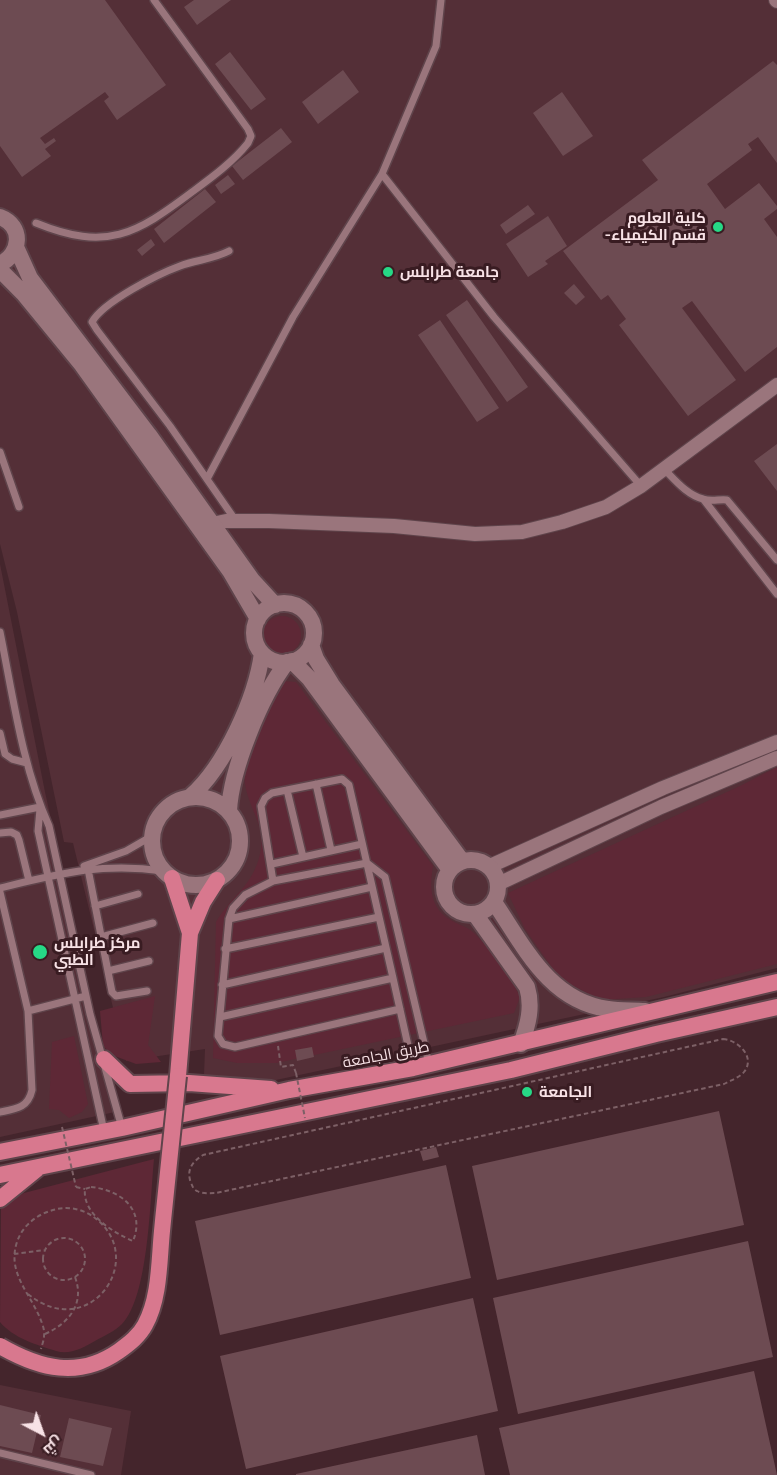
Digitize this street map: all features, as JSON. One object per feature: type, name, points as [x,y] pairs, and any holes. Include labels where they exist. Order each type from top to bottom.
[{"type":"highway","points":[[167,874],[190,933]]},
{"type":"highway","points":[[0,1346],[37,1364],[67,1370],[94,1364],[115,1354],[133,1341],[145,1326],[156,1291],[190,933],[203,902],[217,880]]},
{"type":"highway","name":"طريق الجامعة","points":[[0,1152],[122,1128],[289,1090],[421,1066],[777,982]]},
{"type":"highway","points":[[0,1175],[511,1070],[777,1007]]},
{"type":"highway","points":[[104,1059],[130,1084],[189,1083],[289,1090]]},
{"type":"highway","points":[[0,1199],[40,1167]]},
{"type":"street","points":[[0,217],[11,223],[18,239],[10,258],[0,264]]},
{"type":"street","points":[[16,247],[30,278],[149,435],[252,580],[275,605]]},
{"type":"street","points":[[0,270],[23,293],[82,365],[230,571],[258,619]]},
{"type":"street","points":[[212,524],[236,521],[394,526],[475,534],[522,532],[562,522],[606,507],[641,486],[777,385]]},
{"type":"street","points":[[311,645],[300,658],[290,662],[274,661],[262,653],[255,637],[258,619],[265,610],[275,605],[292,604],[306,613],[313,628],[311,645],[316,659],[332,686],[456,865]]},
{"type":"street","points":[[191,796],[206,783],[223,756],[257,682],[262,653]]},
{"type":"street","points":[[229,811],[230,792],[237,766],[271,687],[290,662]]},
{"type":"street","points":[[290,662],[309,678],[456,865]]},
{"type":"street","points":[[490,866],[663,788],[777,742]]},
{"type":"street","points":[[498,884],[662,807],[777,758]]},
{"type":"street","points":[[191,796],[212,799],[229,811],[239,831],[240,842],[234,864],[217,880],[194,885],[182,883],[167,874],[156,860],[152,848],[152,836],[155,824],[169,805],[191,796]]},
{"type":"street","points":[[477,860],[490,866],[496,875],[497,896],[485,910],[475,914],[459,911],[447,900],[444,885],[456,865],[477,860]]},
{"type":"street","points":[[494,902],[547,978],[560,990],[579,1000],[608,1009],[655,1011]]},
{"type":"street","points":[[475,914],[527,987],[530,1015],[521,1044]]},
{"type":"lane","points":[[36,223],[81,237],[115,236],[134,231],[157,218],[201,186],[248,143],[250,136],[248,129],[153,0]]},
{"type":"lane","points":[[207,479],[293,317],[382,174],[436,46],[441,0]]},
{"type":"lane","points":[[382,174],[494,316],[641,486]]},
{"type":"lane","points":[[229,251],[179,266],[151,279],[110,305],[92,322],[170,426],[236,521]]},
{"type":"lane","points":[[0,452],[19,507]]},
{"type":"lane","points":[[664,469],[687,491],[704,500],[777,594]]},
{"type":"lane","points":[[704,500],[728,500],[777,560]]},
{"type":"lane","points":[[0,632],[3,662],[27,763],[40,807],[50,826],[86,996],[122,1128]]},
{"type":"lane","points":[[0,733],[5,754],[12,759],[27,763]]},
{"type":"lane","points":[[273,881],[261,806],[265,798],[272,793],[342,779],[349,785],[400,1009],[421,1066]]},
{"type":"lane","points":[[316,784],[331,850]]},
{"type":"lane","points":[[287,790],[303,857]]},
{"type":"lane","points":[[0,815],[40,807]]},
{"type":"lane","points":[[40,807],[38,831],[104,1131]]},
{"type":"lane","points":[[0,833],[11,832],[18,838],[29,880]]},
{"type":"lane","points":[[74,870],[126,851],[152,836]]},
{"type":"lane","points":[[272,864],[362,844]]},
{"type":"lane","points":[[400,1009],[235,1047],[223,1044],[218,1036],[225,949],[229,919],[233,908],[245,895],[273,881],[367,863],[385,877],[421,1066]]},
{"type":"lane","points":[[0,888],[74,870],[121,866],[167,874]]},
{"type":"lane","points":[[88,869],[112,992],[116,996],[147,991]]},
{"type":"lane","points":[[229,919],[372,887]]},
{"type":"lane","points":[[0,892],[28,1011],[31,1046],[30,1097],[22,1107],[0,1112]]},
{"type":"lane","points":[[95,906],[138,894]]},
{"type":"lane","points":[[225,949],[379,917]]},
{"type":"lane","points":[[101,937],[153,923]]},
{"type":"lane","points":[[222,985],[386,948]]},
{"type":"lane","points":[[108,970],[149,961]]},
{"type":"lane","points":[[220,1017],[393,978]]},
{"type":"lane","points":[[28,1011],[86,996]]},
{"type":"lane","points":[[0,1453],[91,1475]]},
{"type":"path","points":[[278,1037],[281,1067],[293,1065],[305,1118]]},
{"type":"path","points":[[723,1039],[732,1040],[740,1045],[748,1061],[746,1070],[737,1078],[724,1084],[216,1193],[198,1192],[193,1188],[189,1178],[190,1168],[194,1161],[203,1155],[309,1132],[723,1039]]},
{"type":"path","points":[[62,1127],[76,1187],[85,1190],[91,1187],[106,1189],[126,1201],[136,1218],[137,1228],[134,1241],[117,1233],[98,1217],[84,1196],[85,1190]]},
{"type":"path","points":[[40,1349],[45,1334],[28,1294],[19,1282],[15,1269],[14,1254],[17,1240],[24,1227],[35,1217],[48,1210],[62,1207],[76,1209],[90,1214],[101,1222],[110,1234],[115,1245],[115,1270],[104,1292],[95,1300],[76,1310],[60,1326],[45,1334]]},
{"type":"path","points":[[62,1238],[75,1240],[86,1259],[81,1272],[75,1277],[62,1280],[50,1275],[43,1263],[45,1250],[55,1240],[62,1238]]},
{"type":"path","points":[[14,1254],[45,1250]]},
{"type":"path","points":[[75,1277],[79,1287],[76,1310]]},
{"type":"path","points":[[28,1294],[48,1307],[76,1310]]},
{"type":"shaded area","name":"جامعة طرابلس","points":[[0,0],[777,0],[777,968],[664,997],[276,1080],[204,1075],[205,1049],[126,1061],[73,843],[64,842],[17,612],[0,544]]},
{"type":"shaded area","name":"مركز طرابلس الطبي","points":[[0,564],[45,792],[115,1112],[0,1137]]},
{"type":"shaded area","points":[[282,616],[295,622],[301,635],[295,648],[282,654],[269,648],[263,635],[269,622]]},
{"type":"shaded area","points":[[282,681],[296,682],[433,866],[431,887],[436,906],[446,917],[474,933],[500,963],[520,997],[514,1013],[276,1063],[237,1063],[213,1058],[216,922],[247,882],[257,865],[262,844],[261,835],[247,793],[245,775],[253,748]]},
{"type":"shaded area","points":[[777,767],[777,964],[646,997],[601,1000],[560,979],[525,929],[508,893]]},
{"type":"shaded area","points":[[155,996],[148,1045],[161,1062],[136,1064],[112,1055],[103,1046],[100,1011]]},
{"type":"shaded area","points":[[74,1036],[88,1104],[82,1112],[69,1118],[59,1110],[49,1109],[52,1042]]},
{"type":"shaded area","points":[[154,1159],[143,1270],[131,1310],[122,1324],[86,1346],[66,1352],[33,1343],[5,1328],[0,1322],[1,1207],[24,1193]]},
{"type":"shaded area","points":[[0,1385],[131,1411],[121,1475],[0,1475]]},
{"type":"building","points":[[0,0],[105,0],[166,85],[117,120],[104,101],[109,97],[105,92],[40,138],[45,144],[54,138],[56,141],[45,149],[51,156],[22,177],[0,146]]},
{"type":"building","points":[[194,0],[231,0],[197,25],[184,7]]},
{"type":"building","points":[[230,52],[266,99],[251,110],[215,64]]},
{"type":"building","points":[[773,61],[777,65],[777,163],[758,137],[748,144],[752,150],[707,184],[725,209],[759,183],[777,206],[777,209],[764,219],[777,237],[777,347],[745,372],[692,301],[682,308],[736,380],[688,416],[619,325],[626,319],[608,295],[601,300],[563,251],[658,180],[642,160]]},
{"type":"building","points":[[343,70],[359,92],[318,124],[302,102]]},
{"type":"building","points":[[562,92],[593,136],[563,156],[533,113]]},
{"type":"building","points":[[281,128],[292,142],[243,180],[232,166]]},
{"type":"building","points":[[228,175],[235,184],[221,194],[215,185]]},
{"type":"building","points":[[205,189],[216,202],[164,243],[154,229]]},
{"type":"building","points":[[528,205],[535,214],[506,234],[500,225]]},
{"type":"building","points":[[548,216],[567,246],[545,261],[548,264],[528,277],[506,244]]},
{"type":"building","points":[[151,239],[155,245],[142,256],[137,250]]},
{"type":"building","points":[[574,284],[585,297],[576,305],[564,293]]},
{"type":"building","points":[[467,300],[528,387],[507,402],[446,315]]},
{"type":"building","points":[[440,320],[499,408],[477,422],[418,335]]},
{"type":"building","points":[[777,444],[777,491],[754,461]]},
{"type":"building","points":[[312,1047],[314,1057],[297,1061],[295,1050]]},
{"type":"building","points":[[719,1111],[744,1225],[497,1280],[472,1166]]},
{"type":"building","points":[[436,1147],[439,1157],[423,1161],[420,1151]]},
{"type":"building","points":[[446,1165],[471,1278],[220,1335],[195,1221]]},
{"type":"building","points":[[748,1241],[773,1357],[518,1414],[493,1298]]},
{"type":"building","points":[[473,1298],[498,1411],[246,1469],[220,1356]]},
{"type":"building","points":[[754,1371],[777,1475],[510,1475],[499,1428]]},
{"type":"building","points":[[0,1405],[41,1415],[32,1453],[0,1446]]},
{"type":"building","points":[[69,1418],[112,1428],[103,1466],[60,1457]]},
{"type":"building","points":[[477,1435],[485,1475],[296,1475],[296,1474]]},
{"type":"place","name":"كلية العلوم -قسم الكيمياء","points":[[718,227]]},
{"type":"place","name":"جامعة طرابلس","points":[[388,272]]},
{"type":"place","name":"مركز طرابلس الطبي","points":[[40,952]]},
{"type":"place","name":"الجامعة","points":[[527,1092]]}]
